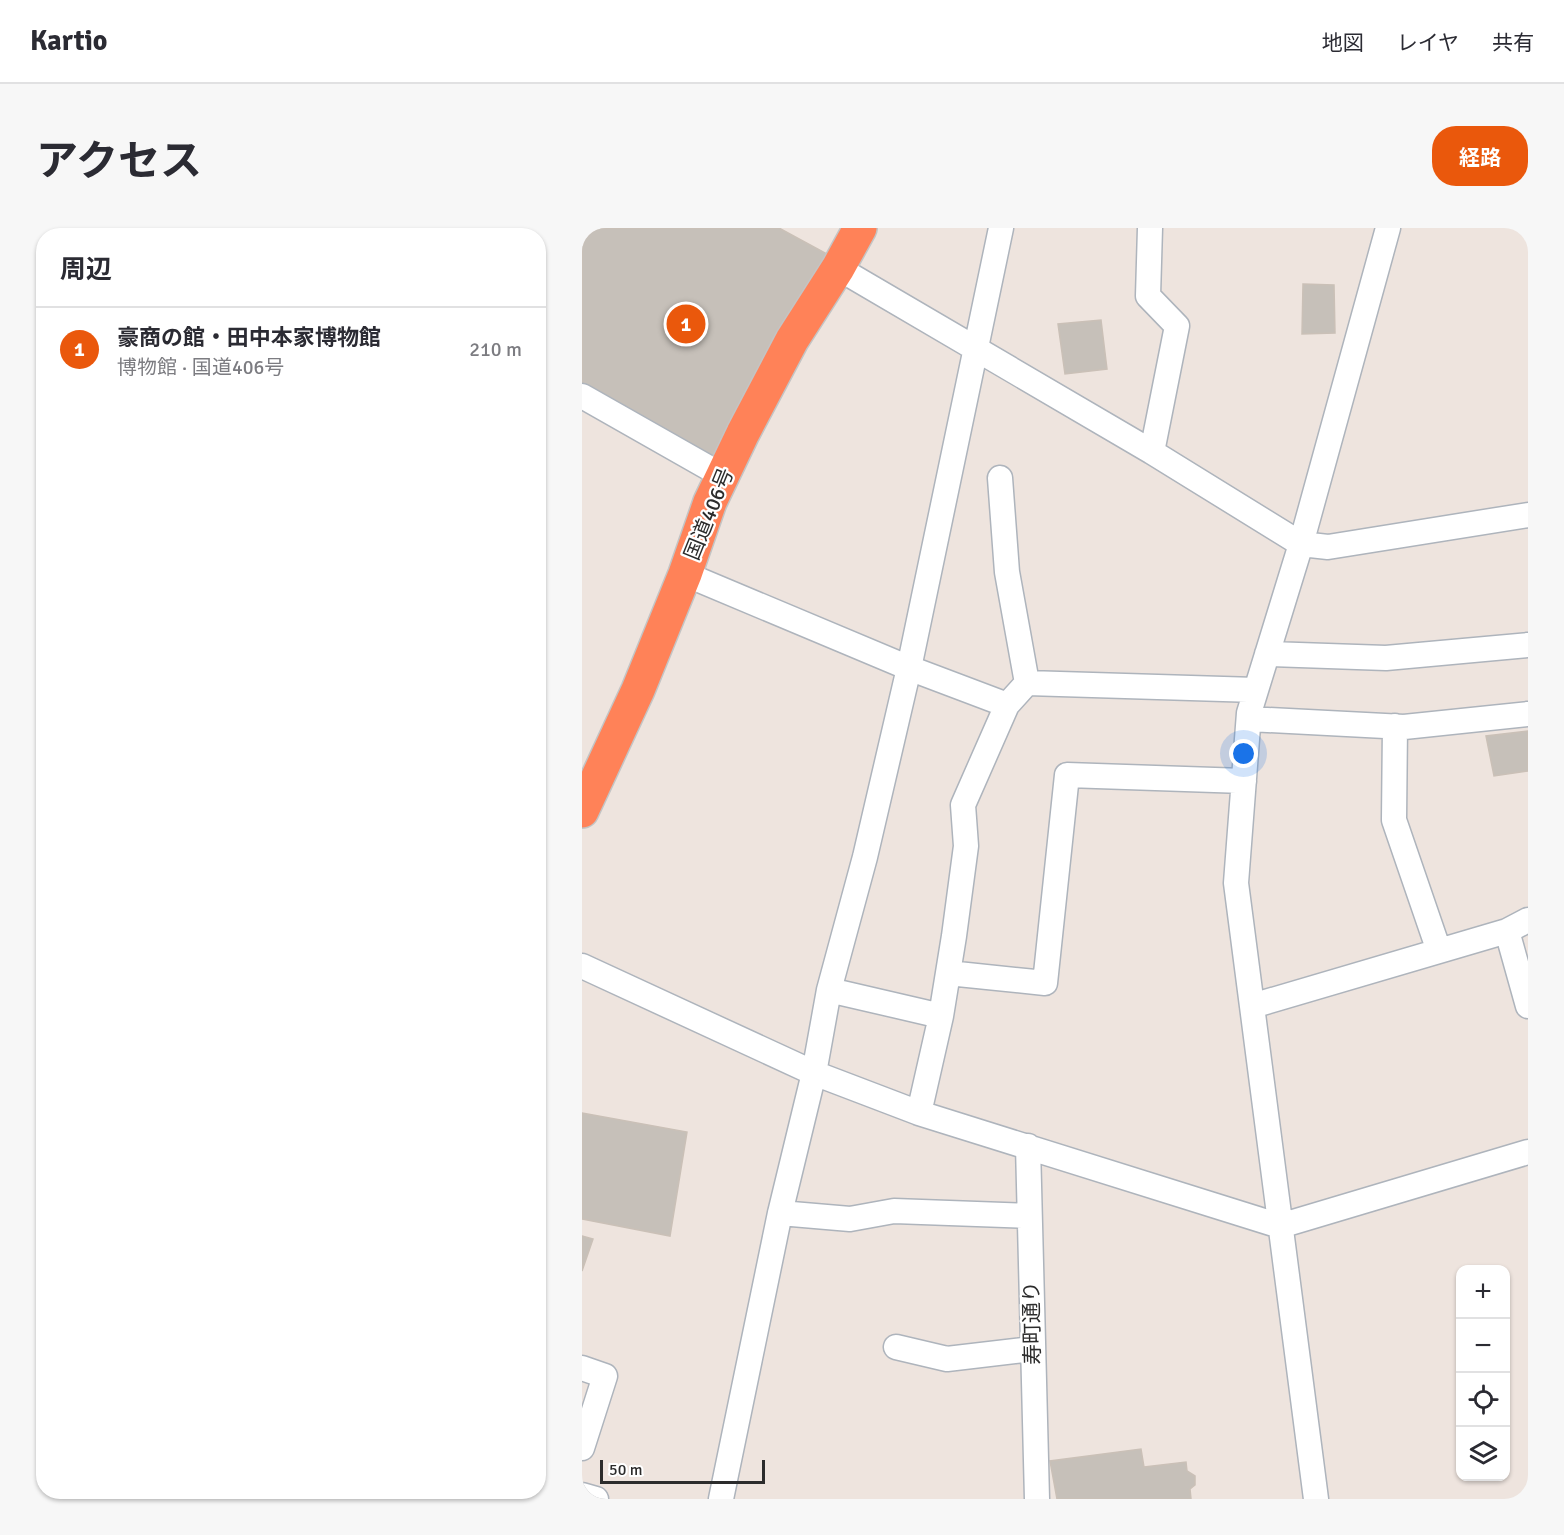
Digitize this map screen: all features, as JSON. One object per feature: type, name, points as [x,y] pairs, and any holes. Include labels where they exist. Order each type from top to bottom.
[{"type":"highway","name":"国道406号","points":[[582,811],[638,690],[685,574],[710,502],[792,340],[838,268],[860,228]]},
{"type":"street","points":[[721,1499],[780,1213],[814,1073],[829,990],[865,856],[909,668],[986,289],[1001,228]]},
{"type":"street","points":[[1150,228],[1148,296],[1177,326],[1152,452]]},
{"type":"street","points":[[1316,1499],[1236,883],[1249,719],[1301,544],[1388,228]]},
{"type":"street","points":[[838,268],[1152,452],[1301,544],[1328,547],[1528,515]]},
{"type":"street","points":[[582,396],[723,476]]},
{"type":"street","points":[[1000,478],[1008,572],[1027,683]]},
{"type":"street","points":[[685,574],[909,668],[1007,705]]},
{"type":"street","points":[[1267,654],[1386,658],[1528,645]]},
{"type":"street","points":[[919,1113],[941,1016],[948,973],[966,846],[963,805],[1007,705],[1027,683],[1256,690]]},
{"type":"street","points":[[1249,719],[1395,726],[1528,714]]},
{"type":"street","points":[[1395,726],[1394,820],[1439,951]]},
{"type":"street","points":[[948,973],[1046,983],[1067,775],[1244,781]]},
{"type":"street","points":[[1252,1006],[1507,931],[1528,920]]},
{"type":"street","points":[[1507,931],[1528,1006]]},
{"type":"street","points":[[582,966],[814,1073],[919,1113],[1280,1226],[1528,1152]]},
{"type":"street","points":[[829,990],[941,1016]]},
{"type":"street","name":"寿町通り","points":[[1028,1146],[1037,1499]]},
{"type":"street","points":[[780,1213],[850,1219],[894,1212],[1029,1216]]},
{"type":"street","points":[[896,1347],[947,1359],[1032,1349]]},
{"type":"street","points":[[582,1368],[605,1376],[582,1448]]},
{"type":"street","points":[[582,1495],[596,1499]]},
{"type":"building","points":[[582,228],[779,228],[827,254],[712,465],[582,394]]},
{"type":"building","points":[[1303,284],[1334,285],[1335,333],[1302,334]]},
{"type":"building","points":[[1101,320],[1107,369],[1065,374],[1058,324]]},
{"type":"building","points":[[1528,731],[1528,771],[1494,776],[1486,736]]},
{"type":"building","points":[[582,1113],[687,1132],[670,1236],[582,1219]]},
{"type":"building","points":[[582,1236],[593,1239],[582,1271]]},
{"type":"building","points":[[1141,1449],[1144,1467],[1186,1462],[1187,1471],[1195,1476],[1195,1485],[1190,1489],[1191,1499],[1057,1499],[1050,1461]]},
{"type":"place","name":"豪商の館・田中本家博物館","points":[[686,324]]}]
